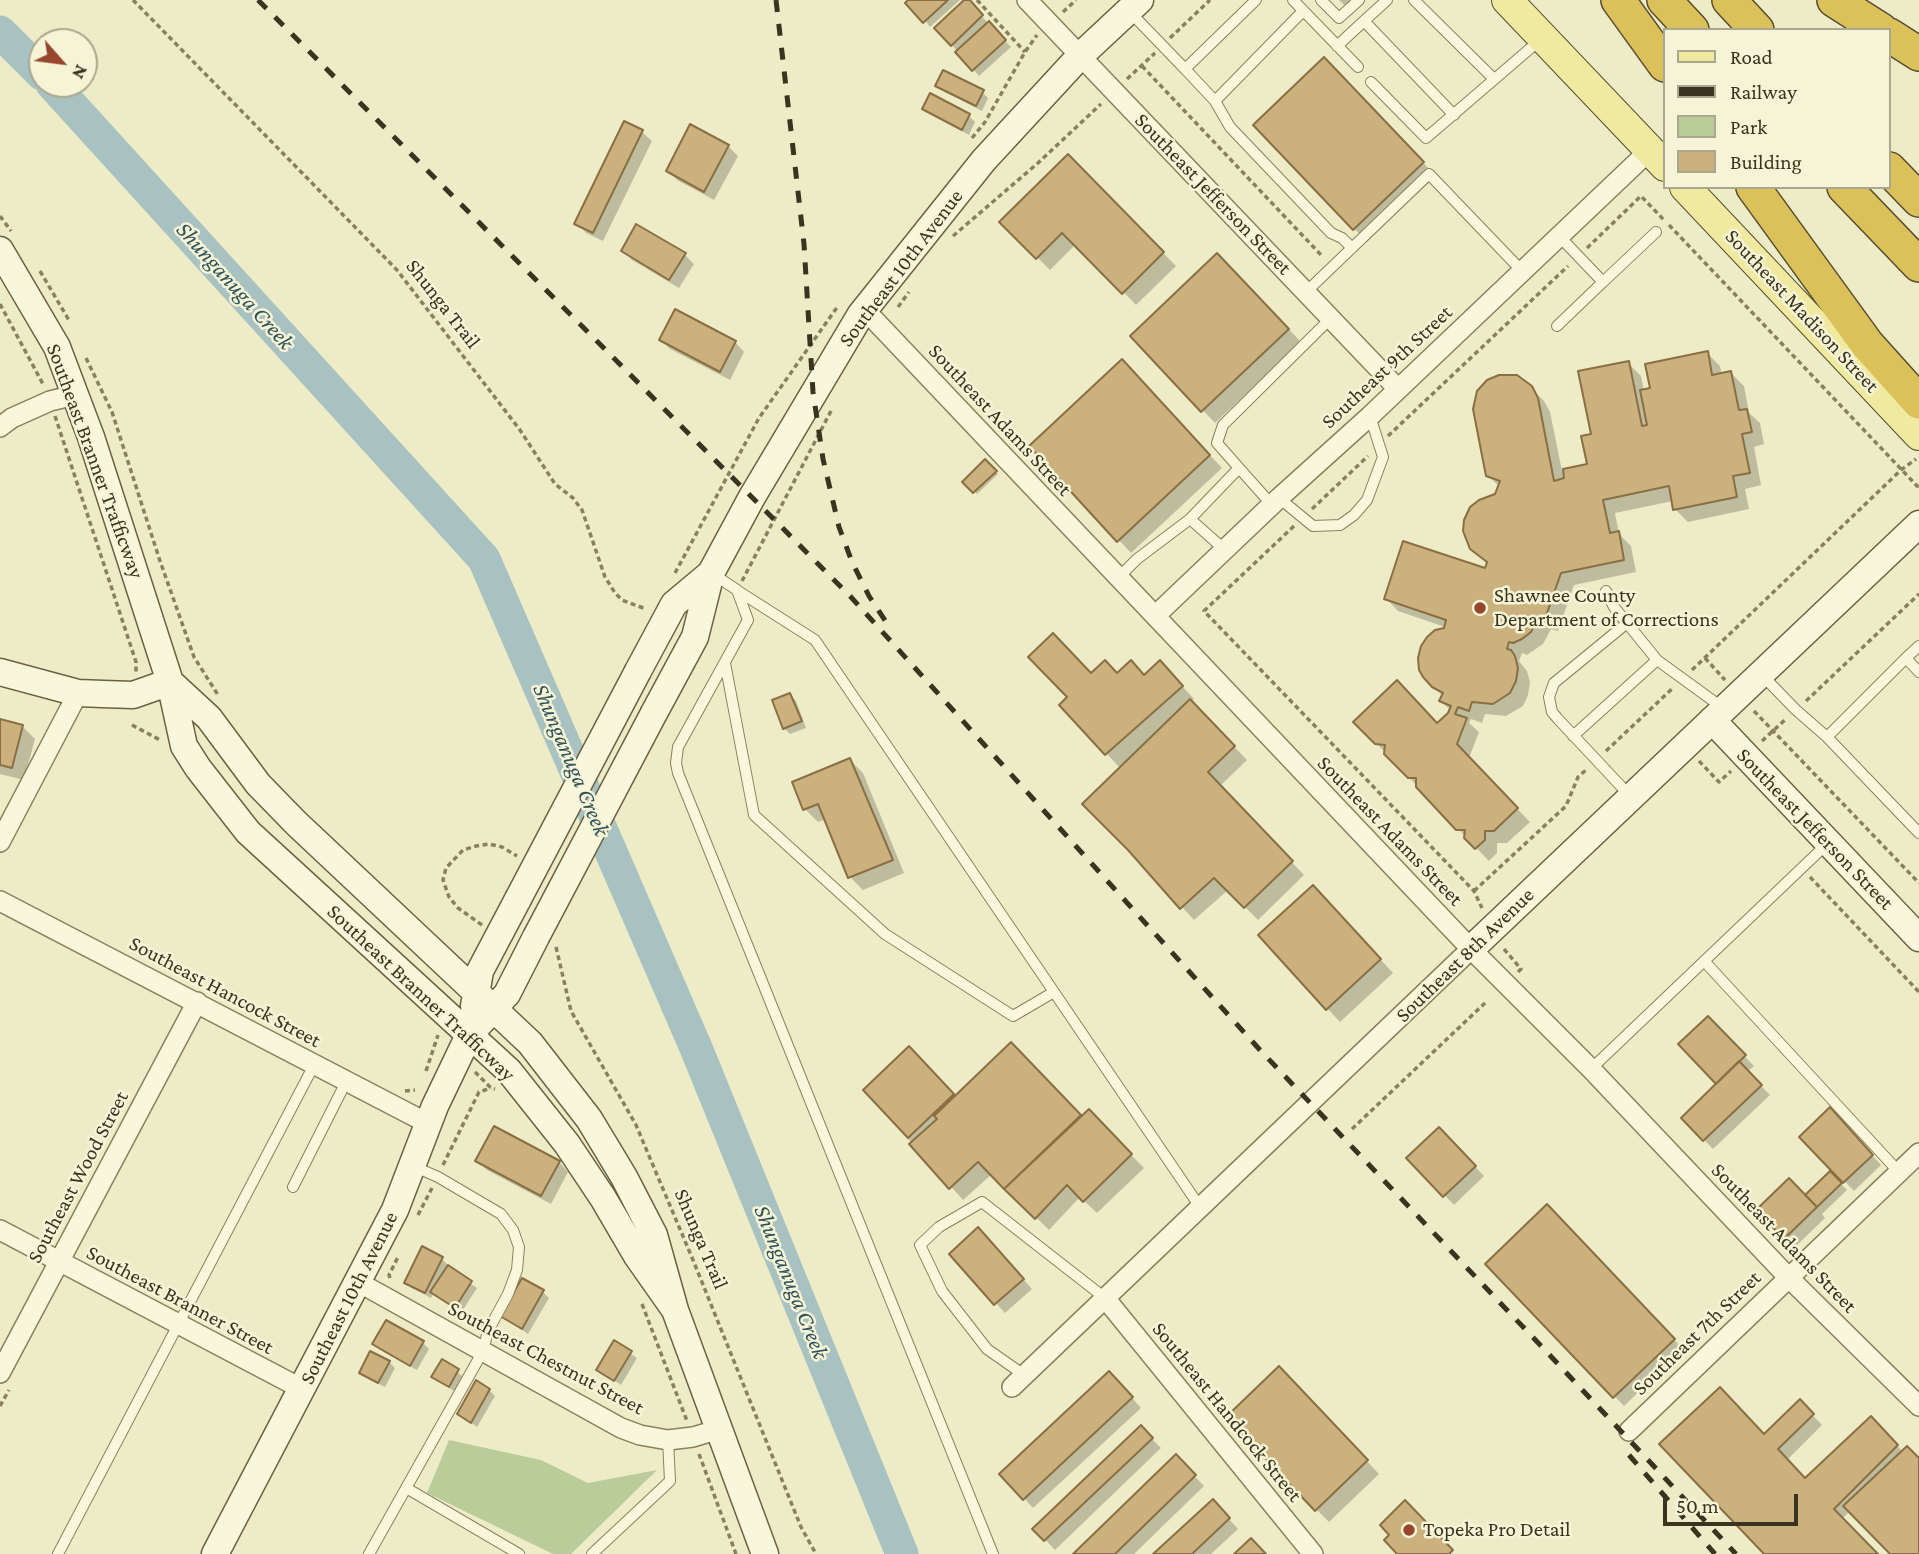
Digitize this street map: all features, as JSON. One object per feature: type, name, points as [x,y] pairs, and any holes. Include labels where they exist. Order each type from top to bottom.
[{"type":"highway","points":[[1618,0],[1664,64]]},
{"type":"highway","points":[[1664,0],[1690,28]]},
{"type":"highway","points":[[1729,0],[1755,28]]},
{"type":"highway","points":[[1834,0],[1878,28]]},
{"type":"highway","points":[[1891,36],[1919,54]]},
{"type":"highway","points":[[1891,171],[1919,200]]},
{"type":"highway","points":[[1754,189],[1867,344],[1919,402]]},
{"type":"highway","points":[[1846,189],[1919,265]]},
{"type":"main road","points":[[1507,0],[1658,158]]},
{"type":"main road","name":"Southeast 10th Avenue","points":[[485,1001],[507,994],[545,938],[654,713],[695,637],[711,573],[813,392],[866,310],[984,160],[1080,57],[1134,6]]},
{"type":"main road","name":"Southeast Madison Street","points":[[1687,189],[1919,435]]},
{"type":"main road","name":"Southeast Branner Trafficway","points":[[7,242],[57,347],[75,395],[170,682],[184,746],[230,811],[499,1082],[567,1144],[637,1256],[675,1310]]},
{"type":"main road","name":"Southeast 8th Avenue","points":[[1471,949],[1919,524]]},
{"type":"main road","name":"Southeast 10th Avenue","points":[[215,1554],[396,1210],[413,1166],[419,1120],[464,1045],[485,1001],[480,971],[674,604],[711,573]]},
{"type":"main road","points":[[0,672],[78,693],[133,695],[170,682]]},
{"type":"main road","name":"Southeast Branner Trafficway","points":[[170,682],[209,718],[267,794],[530,1043],[589,1119],[608,1147],[654,1235],[675,1310],[765,1554]]},
{"type":"main road","name":"Southeast Jefferson Street","points":[[1725,708],[1746,757],[1919,939]]},
{"type":"street","name":"Southeast Jefferson Street","points":[[1027,0],[1398,389]]},
{"type":"street","name":"Southeast 9th Street","points":[[1155,616],[1559,236],[1658,158]]},
{"type":"street","name":"Southeast Adams Street","points":[[866,310],[1471,949],[1591,1069],[1788,1277],[1919,1406]]},
{"type":"street","points":[[0,427],[12,418],[50,401],[75,395]]},
{"type":"street","points":[[0,842],[78,693]]},
{"type":"street","name":"Southeast Hancock Street","points":[[0,901],[419,1120]]},
{"type":"street","name":"Southeast 8th Avenue","points":[[1018,1381],[1471,949]]},
{"type":"street","name":"Southeast Wood Street","points":[[0,1373],[197,1002]]},
{"type":"street","name":"Southeast 7th Street","points":[[1629,1430],[1919,1153]]},
{"type":"street","name":"Southeast Branner Street","points":[[0,1230],[302,1389]]},
{"type":"street","name":"Southeast Chestnut Street","points":[[358,1282],[621,1428],[668,1440],[693,1437],[720,1429]]},
{"type":"street","name":"Southeast Handcock Street","points":[[1105,1298],[1313,1554]]},
{"type":"lane","points":[[1185,69],[1256,0]]},
{"type":"lane","points":[[1293,0],[1358,67]]},
{"type":"lane","points":[[1321,0],[1339,18],[1359,0]]},
{"type":"lane","points":[[1338,46],[1387,0]]},
{"type":"lane","points":[[1414,0],[1494,79]]},
{"type":"lane","points":[[1134,6],[1162,46],[1215,100],[1230,127],[1331,233],[1342,238],[1352,248]]},
{"type":"lane","points":[[1215,100],[1303,11]]},
{"type":"lane","points":[[1364,21],[1454,114]]},
{"type":"lane","points":[[1371,82],[1426,138],[1543,38]]},
{"type":"lane","points":[[1306,292],[1429,174],[1522,271]]},
{"type":"lane","points":[[1557,326],[1656,232]]},
{"type":"lane","points":[[1559,236],[1603,282]]},
{"type":"lane","points":[[1331,318],[1223,425],[1217,443],[1239,468],[1275,501],[1313,526],[1328,527],[1340,524],[1354,515],[1367,500],[1383,457],[1381,443],[1370,416]]},
{"type":"lane","points":[[1118,578],[1137,559],[1190,519],[1239,468]]},
{"type":"lane","points":[[1190,519],[1225,550]]},
{"type":"lane","points":[[711,573],[814,640],[1200,1208]]},
{"type":"lane","points":[[737,590],[748,620],[678,747],[678,773],[993,1554]]},
{"type":"lane","points":[[1606,591],[1614,607],[1657,660],[1725,708]]},
{"type":"lane","points":[[1627,623],[1554,683],[1549,697],[1552,712],[1631,797]]},
{"type":"lane","points":[[1827,737],[1919,646]]},
{"type":"lane","points":[[1906,658],[1919,672]]},
{"type":"lane","points":[[1573,736],[1657,660]]},
{"type":"lane","points":[[725,662],[754,815],[885,933],[1013,1016],[1054,992]]},
{"type":"lane","points":[[1761,673],[1919,833]]},
{"type":"lane","points":[[1591,1069],[1828,842]]},
{"type":"lane","points":[[1704,961],[1899,1172]]},
{"type":"lane","points":[[58,1554],[314,1065]]},
{"type":"lane","points":[[293,1187],[346,1082]]},
{"type":"lane","points":[[369,1554],[408,1489],[483,1351],[488,1331],[508,1294],[517,1270],[519,1247],[513,1230],[501,1214],[438,1177],[413,1166]]},
{"type":"lane","points":[[1018,1381],[987,1349],[942,1291],[920,1245],[939,1227],[982,1202],[1105,1298]]},
{"type":"lane","points":[[592,1554],[670,1481],[668,1440]]},
{"type":"lane","points":[[408,1489],[519,1554]]},
{"type":"path","name":"Shunga Trail","points":[[133,0],[397,270],[520,430],[555,484],[573,498],[582,510],[605,577],[615,593],[622,600],[654,612]]},
{"type":"path","points":[[977,0],[1025,51]]},
{"type":"path","points":[[947,241],[1038,163],[1210,0]]},
{"type":"path","points":[[1142,66],[1332,267]]},
{"type":"path","points":[[1514,976],[1521,969],[1501,946],[1474,891],[1205,611],[1642,196],[1919,488]]},
{"type":"path","points":[[0,216],[7,242]]},
{"type":"path","points":[[33,262],[73,330]]},
{"type":"path","points":[[898,307],[914,285]]},
{"type":"path","points":[[0,303],[50,401],[136,662],[136,672]]},
{"type":"path","points":[[84,353],[112,412],[194,657],[219,697]]},
{"type":"path","points":[[737,590],[832,410]]},
{"type":"path","points":[[1901,470],[1919,457]]},
{"type":"path","points":[[1697,759],[1719,782],[1919,594]]},
{"type":"path","points":[[1705,658],[1725,708],[1774,731],[1919,883]]},
{"type":"path","points":[[132,725],[159,738],[165,748]]},
{"type":"path","points":[[486,928],[458,908],[449,897],[443,880],[446,868],[463,850],[477,846],[502,846],[517,856]]},
{"type":"path","points":[[1807,873],[1919,992]]},
{"type":"path","name":"Shunga Trail","points":[[545,938],[571,1011],[636,1125],[694,1260],[801,1527],[816,1554]]},
{"type":"path","points":[[1352,1129],[1485,1003]]},
{"type":"path","points":[[413,1226],[480,1092],[499,1082],[464,1045],[438,1034],[423,1079]]},
{"type":"path","points":[[415,1090],[419,1120]]},
{"type":"path","points":[[390,1280],[388,1275],[401,1250]]},
{"type":"path","points":[[642,1303],[736,1554]]},
{"type":"green space","points":[[449,1440],[541,1460],[588,1483],[657,1470],[571,1554],[553,1554],[427,1493]]},
{"type":"building","points":[[908,0],[948,0],[923,23],[905,3]]},
{"type":"building","points":[[964,0],[970,0],[983,15],[951,46],[934,28]]},
{"type":"building","points":[[989,21],[1006,40],[972,71],[955,52]]},
{"type":"building","points":[[1324,57],[1424,162],[1353,230],[1253,125]]},
{"type":"building","points":[[943,70],[984,90],[976,106],[935,86]]},
{"type":"building","points":[[930,93],[970,114],[962,130],[922,109]]},
{"type":"building","points":[[624,121],[643,130],[593,233],[574,224]]},
{"type":"building","points":[[690,124],[729,145],[704,192],[666,171]]},
{"type":"building","points":[[1068,154],[1164,252],[1122,294],[1062,233],[1036,259],[999,222]]},
{"type":"building","points":[[636,224],[686,253],[669,280],[621,251]]},
{"type":"building","points":[[1217,253],[1289,329],[1201,412],[1130,336]]},
{"type":"building","points":[[675,309],[736,341],[720,372],[659,340]]},
{"type":"building","name":"Shawnee County Department of Corrections","points":[[1708,351],[1712,375],[1731,371],[1739,410],[1747,409],[1752,432],[1742,434],[1750,473],[1733,476],[1737,497],[1673,510],[1669,486],[1603,500],[1610,533],[1619,531],[1624,560],[1561,573],[1545,619],[1538,617],[1531,632],[1522,639],[1509,642],[1507,649],[1515,656],[1518,668],[1510,693],[1493,704],[1472,702],[1469,711],[1458,707],[1455,714],[1467,718],[1457,744],[1518,808],[1494,831],[1485,831],[1485,840],[1475,849],[1464,838],[1465,830],[1456,830],[1416,787],[1416,778],[1408,778],[1384,754],[1385,745],[1375,744],[1353,722],[1397,680],[1437,723],[1448,713],[1451,706],[1439,701],[1443,693],[1432,687],[1423,677],[1418,658],[1427,637],[1435,630],[1444,628],[1446,620],[1384,599],[1403,541],[1485,568],[1487,562],[1470,549],[1463,531],[1464,520],[1470,507],[1495,494],[1500,481],[1486,476],[1473,409],[1477,391],[1487,380],[1499,375],[1517,375],[1532,386],[1538,398],[1554,481],[1564,478],[1563,469],[1587,464],[1581,436],[1591,434],[1578,371],[1629,361],[1642,426],[1647,425],[1640,390],[1650,388],[1645,364]]},
{"type":"building","points":[[1122,359],[1210,455],[1117,542],[1029,446]]},
{"type":"building","points":[[985,459],[997,471],[973,493],[962,482]]},
{"type":"building","points":[[1053,633],[1091,673],[1105,660],[1117,673],[1131,660],[1144,675],[1160,660],[1183,686],[1105,755],[1059,705],[1067,697],[1028,657]]},
{"type":"building","points":[[790,693],[802,721],[783,729],[772,700]]},
{"type":"building","points":[[1190,699],[1235,746],[1208,772],[1293,861],[1244,908],[1214,878],[1180,909],[1128,850],[1082,804]]},
{"type":"building","points":[[0,719],[23,725],[12,768],[0,765]]},
{"type":"building","points":[[850,758],[893,860],[848,878],[818,804],[803,810],[792,782]]},
{"type":"building","points":[[1313,885],[1381,959],[1326,1010],[1258,935]]},
{"type":"building","points":[[1708,1016],[1746,1055],[1716,1084],[1678,1044]]},
{"type":"building","points":[[1011,1042],[1081,1115],[1004,1189],[978,1162],[949,1189],[909,1144],[937,1119],[934,1116]]},
{"type":"building","points":[[909,1046],[954,1094],[908,1138],[863,1090]]},
{"type":"building","points":[[1739,1061],[1762,1085],[1703,1141],[1681,1118]]},
{"type":"building","points":[[1830,1107],[1873,1155],[1843,1183],[1799,1137]]},
{"type":"building","points":[[1089,1109],[1132,1154],[1083,1202],[1067,1185],[1035,1219],[1004,1189]]},
{"type":"building","points":[[494,1126],[560,1161],[541,1196],[475,1161]]},
{"type":"building","points":[[1439,1127],[1476,1166],[1443,1197],[1406,1158]]},
{"type":"building","points":[[1830,1171],[1842,1183],[1817,1207],[1805,1195]]},
{"type":"building","points":[[1789,1178],[1817,1207],[1784,1239],[1756,1210]]},
{"type":"building","points":[[1547,1204],[1675,1339],[1613,1398],[1485,1264]]},
{"type":"building","points":[[978,1227],[1024,1279],[994,1305],[949,1254]]},
{"type":"building","points":[[422,1246],[443,1257],[425,1293],[404,1283]]},
{"type":"building","points":[[448,1265],[472,1281],[455,1308],[430,1292]]},
{"type":"building","points":[[522,1278],[544,1290],[522,1329],[500,1316]]},
{"type":"building","points":[[386,1320],[424,1341],[410,1366],[372,1344]]},
{"type":"building","points":[[614,1340],[632,1351],[614,1381],[596,1370]]},
{"type":"building","points":[[370,1351],[390,1361],[378,1383],[359,1373]]},
{"type":"building","points":[[442,1359],[459,1369],[449,1387],[431,1377]]},
{"type":"building","points":[[1279,1366],[1368,1460],[1315,1511],[1226,1417]]},
{"type":"building","points":[[1109,1371],[1133,1397],[1023,1500],[999,1474]]},
{"type":"building","points":[[476,1380],[490,1389],[471,1423],[457,1414]]},
{"type":"building","points":[[1720,1387],[1764,1434],[1800,1399],[1814,1414],[1778,1449],[1805,1478],[1871,1416],[1898,1445],[1834,1509],[1878,1554],[1764,1554],[1659,1444]]},
{"type":"building","points":[[1141,1425],[1153,1438],[1044,1541],[1032,1529]]},
{"type":"building","points":[[1907,1446],[1919,1458],[1919,1554],[1890,1554],[1843,1506]]},
{"type":"building","points":[[1176,1454],[1196,1475],[1115,1554],[1073,1554]]},
{"type":"building","points":[[1213,1499],[1230,1518],[1192,1554],[1153,1554]]},
{"type":"building","name":"Topeka Pro Detail","points":[[1405,1500],[1453,1550],[1449,1554],[1397,1554],[1384,1540],[1389,1535],[1380,1525]]},
{"type":"building","points":[[1251,1538],[1266,1554],[1234,1554]]},
{"type":"waterway","name":"Shunganuga Creek","points":[[0,32],[28,60]]},
{"type":"waterway","name":"Shunganuga Creek","points":[[65,98],[484,559],[696,1048],[902,1554]]},
{"type":"railway","points":[[258,0],[850,596],[1260,1050],[1736,1554]]},
{"type":"railway","points":[[776,0],[804,244],[813,392],[823,459],[839,527],[852,562],[869,596],[890,628]]},
{"type":"railway","points":[[1629,1455],[1715,1554]]},
{"type":"place","name":"Shawnee County Department of Corrections","points":[[1480,608]]},
{"type":"place","name":"Topeka Pro Detail","points":[[1409,1530]]}]
